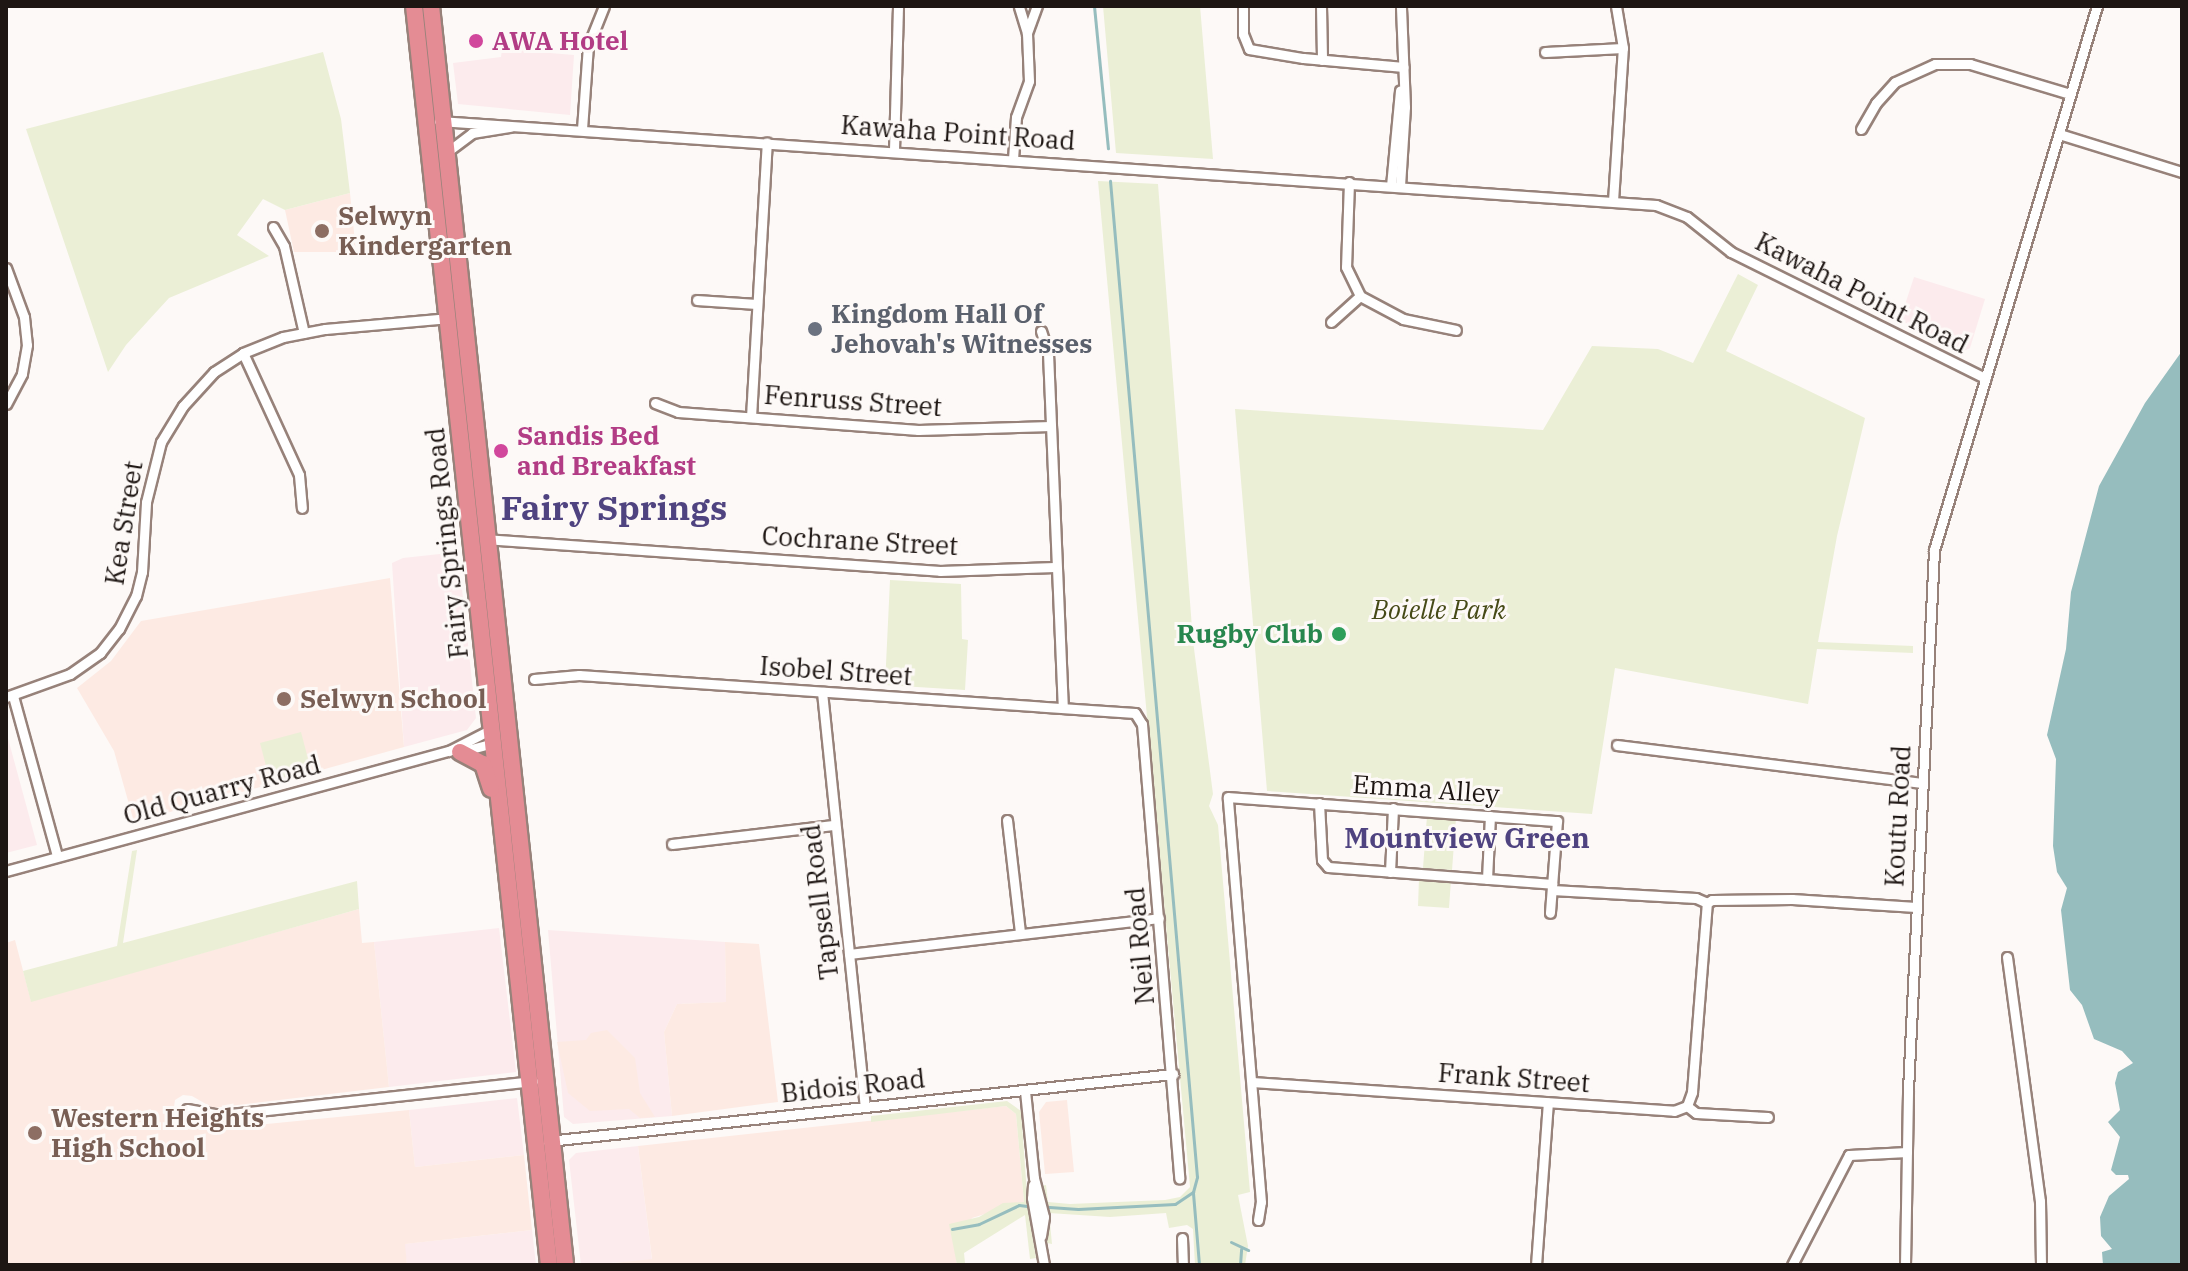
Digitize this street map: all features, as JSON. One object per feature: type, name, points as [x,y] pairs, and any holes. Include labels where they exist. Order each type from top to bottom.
[{"type":"highway","name":"Fairy Springs Road","points":[[414,6],[436,121],[447,152],[525,886],[538,1081],[565,1265]]},
{"type":"highway","name":"Fairy Springs Road","points":[[431,6],[447,318],[515,944],[538,1081]]},
{"type":"highway","points":[[502,668],[497,687],[500,722],[490,734],[504,756],[511,815],[520,836]]},
{"type":"highway","points":[[455,752],[478,760],[490,777],[496,834],[506,860]]},
{"type":"highway","points":[[515,944],[520,930],[517,891],[525,886]]},
{"type":"highway","name":"Fairy Springs Road","points":[[545,1142],[549,1265]]},
{"type":"street","points":[[582,129],[588,46],[604,6]]},
{"type":"street","points":[[894,150],[898,6]]},
{"type":"street","points":[[1013,159],[1016,117],[1029,81],[1027,33],[1019,6]]},
{"type":"street","points":[[1027,33],[1037,6]]},
{"type":"street","points":[[1243,6],[1243,34],[1249,49],[1322,60],[1404,67]]},
{"type":"street","points":[[1321,6],[1322,60]]},
{"type":"street","points":[[1613,201],[1623,48],[1616,6]]},
{"type":"street","name":"Kawaha Point Road","points":[[436,121],[522,124],[1613,201],[1672,210],[1731,252],[1985,378],[2097,6]]},
{"type":"street","points":[[1395,186],[1404,67],[1402,7]]},
{"type":"street","points":[[1545,52],[1623,48]]},
{"type":"street","points":[[1861,129],[1876,103],[1895,82],[1935,64],[1970,64],[2070,94]]},
{"type":"street","name":"Kawaha Point Road","points":[[447,152],[472,133],[522,124]]},
{"type":"street","points":[[2059,134],[2182,172]]},
{"type":"street","points":[[751,417],[767,142]]},
{"type":"street","points":[[1349,182],[1345,257],[1360,296],[1403,319],[1456,330]]},
{"type":"street","points":[[273,227],[284,246],[304,333]]},
{"type":"street","points":[[6,268],[24,317],[27,345],[22,374],[6,404]]},
{"type":"street","points":[[1331,322],[1360,296]]},
{"type":"street","points":[[697,300],[756,304]]},
{"type":"street","name":"Kea Street","points":[[10,696],[52,684],[87,664],[119,629],[136,596],[142,572],[146,502],[161,442],[197,388],[243,353],[283,337],[465,315]]},
{"type":"street","points":[[1041,331],[1048,353],[1063,708]]},
{"type":"street","points":[[243,353],[299,475],[302,508]]},
{"type":"street","name":"Koutu Road","points":[[1905,1265],[1916,907],[1934,550],[1985,378]]},
{"type":"street","name":"Fenruss Street","points":[[655,403],[678,412],[936,430],[1051,426]]},
{"type":"street","name":"Cochrane Street","points":[[471,539],[940,571],[1055,567]]},
{"type":"street","name":"Isobel Street","points":[[534,679],[579,675],[1135,713]]},
{"type":"street","name":"Tapsell Road","points":[[822,692],[833,825],[865,1107]]},
{"type":"street","points":[[10,696],[57,856]]},
{"type":"street","name":"Neil Road","points":[[1135,713],[1142,724],[1173,1074],[1179,1178]]},
{"type":"street","name":"Old Quarry Road","points":[[6,871],[455,752],[490,734]]},
{"type":"street","points":[[1617,745],[1922,783]]},
{"type":"street","name":"Emma Alley","points":[[1252,1082],[1228,797],[1557,821],[1552,887]]},
{"type":"street","points":[[1319,803],[1324,864],[1696,898],[1707,903]]},
{"type":"street","points":[[1390,872],[1393,808]]},
{"type":"street","points":[[1487,879],[1490,816]]},
{"type":"street","points":[[1007,820],[1020,933]]},
{"type":"street","points":[[672,844],[833,825]]},
{"type":"street","points":[[1550,913],[1552,887]]},
{"type":"street","points":[[1707,903],[1712,900],[1792,899],[1916,907]]},
{"type":"street","points":[[1687,1106],[1692,1092],[1707,903]]},
{"type":"street","points":[[849,954],[1159,918]]},
{"type":"street","points":[[2007,957],[2040,1201],[2041,1265]]},
{"type":"street","name":"Bidois Road","points":[[545,1142],[1173,1074]]},
{"type":"street","points":[[187,1109],[221,1115],[538,1081]]},
{"type":"street","points":[[1252,1082],[1261,1202],[1258,1220]]},
{"type":"street","name":"Frank Street","points":[[1252,1082],[1674,1111],[1687,1106],[1697,1113],[1768,1117]]},
{"type":"street","points":[[1025,1091],[1034,1178],[1032,1198],[1044,1265]]},
{"type":"street","points":[[1536,1265],[1548,1102]]},
{"type":"street","points":[[1792,1265],[1849,1155],[1907,1152]]},
{"type":"street","points":[[1182,1238],[1183,1265]]},
{"type":"shaded area","points":[[502,49],[574,55],[570,115],[458,104],[453,63],[501,57]]},
{"type":"shaded area","name":"Selwyn Kindergarten","points":[[350,193],[356,252],[294,252],[285,210]]},
{"type":"shaded area","points":[[1914,277],[1985,299],[1970,348],[1964,351],[1900,320]]},
{"type":"shaded area","points":[[458,552],[476,718],[467,730],[404,747],[392,563],[403,558]]},
{"type":"shaded area","name":"Selwyn School","points":[[390,578],[404,747],[134,822],[114,751],[77,688],[111,661],[141,621]]},
{"type":"shaded area","points":[[6,731],[37,845],[6,853]]},
{"type":"shaded area","points":[[359,909],[362,943],[374,942],[389,1087],[213,1108],[192,1096],[183,1095],[175,1100],[173,1114],[179,1125],[189,1129],[216,1129],[409,1110],[415,1167],[524,1155],[532,1230],[405,1244],[407,1265],[6,1265],[6,943],[15,940],[31,1001]]},
{"type":"shaded area","points":[[499,928],[516,1072],[389,1087],[374,942]]},
{"type":"shaded area","points":[[548,930],[725,942],[726,1002],[677,1004],[664,1032],[672,1116],[573,1124],[564,1117]]},
{"type":"shaded area","points":[[725,942],[759,944],[778,1102],[672,1116],[664,1032],[677,1004],[726,1002]]},
{"type":"shaded area","points":[[607,1030],[635,1058],[640,1093],[655,1117],[640,1118],[629,1109],[590,1111],[568,1093],[557,1042],[586,1040],[591,1033]]},
{"type":"shaded area","points":[[517,1098],[524,1155],[415,1167],[409,1110]]},
{"type":"shaded area","points":[[1067,1100],[1074,1172],[1045,1174],[1039,1112],[1046,1102]]},
{"type":"shaded area","points":[[1006,1106],[1016,1114],[1024,1202],[972,1218],[955,1247],[957,1265],[594,1265],[652,1259],[638,1146]]},
{"type":"shaded area","points":[[638,1146],[652,1260],[581,1265],[569,1160],[576,1153]]},
{"type":"shaded area","points":[[532,1230],[536,1265],[407,1265],[404,1244]]},
{"type":"green space","points":[[1103,6],[1200,6],[1213,159],[1116,153]]},
{"type":"green space","points":[[323,52],[341,119],[350,193],[285,210],[263,199],[237,235],[269,256],[169,298],[126,345],[108,372],[26,129]]},
{"type":"green space","points":[[1098,181],[1158,184],[1193,641],[1213,794],[1209,806],[1218,825],[1250,1192],[1238,1195],[1248,1246],[1245,1265],[1195,1265],[1193,1229],[1187,1225],[1169,1228],[1166,1213],[1110,1217],[1049,1213],[1052,1244],[1047,1243],[1046,1239],[1041,1186],[1046,1185],[1048,1202],[1070,1204],[1165,1200],[1180,1197],[1190,1187]]},
{"type":"green space","name":"Boielle Park","points":[[1738,274],[1758,285],[1726,351],[1865,418],[1837,536],[1818,642],[1913,646],[1913,653],[1817,649],[1808,704],[1615,668],[1592,814],[1267,791],[1235,409],[1543,430],[1592,346],[1658,349],[1693,363]]},
{"type":"green space","points":[[890,580],[961,584],[962,639],[968,640],[965,690],[885,685]]},
{"type":"green space","points":[[301,732],[311,770],[270,781],[260,743]]},
{"type":"green space","points":[[1427,816],[1456,818],[1452,870],[1423,868]]},
{"type":"green space","points":[[137,850],[123,943],[357,881],[359,909],[31,1002],[23,971],[117,946],[132,851]]},
{"type":"green space","points":[[1419,879],[1451,880],[1449,908],[1418,906]]},
{"type":"green space","points":[[1007,1101],[1021,1111],[1028,1208],[1036,1258],[1030,1259],[1025,1215],[964,1253],[965,1263],[978,1265],[957,1265],[949,1224],[979,1217],[1003,1203],[1024,1202],[1016,1114],[1006,1106],[871,1122],[871,1116]]},
{"type":"water","points":[[2182,351],[2182,1265],[2103,1265],[2102,1252],[2112,1249],[2101,1236],[2100,1217],[2109,1196],[2129,1179],[2128,1175],[2116,1175],[2111,1170],[2120,1137],[2108,1122],[2120,1110],[2115,1083],[2118,1072],[2133,1063],[2122,1051],[2094,1039],[2082,1005],[2070,990],[2061,910],[2067,888],[2057,872],[2053,846],[2056,759],[2047,735],[2066,649],[2071,592],[2099,486],[2145,403]]},
{"type":"waterway","points":[[1094,6],[1108,148]]},
{"type":"waterway","points":[[1049,1207],[1078,1209],[1175,1204],[1193,1192],[1197,1177],[1110,181]]},
{"type":"waterway","points":[[1193,1193],[1199,1265]]},
{"type":"waterway","points":[[952,1229],[979,1224],[1019,1205],[1027,1206]]},
{"type":"waterway","points":[[1231,1242],[1248,1250]]},
{"type":"waterway","points":[[1240,1265],[1241,1249]]},
{"type":"place","name":"AWA Hotel","points":[[476,41]]},
{"type":"place","name":"Selwyn Kindergarten","points":[[322,231]]},
{"type":"place","name":"Kingdom Hall Of Jehovah's Witnesses","points":[[815,329]]},
{"type":"place","name":"Sandis Bed and Breakfast","points":[[501,451]]},
{"type":"place","name":"Rugby Club","points":[[1339,634]]},
{"type":"place","name":"Selwyn School","points":[[284,699]]},
{"type":"place","name":"Western Heights High School","points":[[35,1133]]},
{"type":"district","name":"Fairy Springs","points":[[614,508]]},
{"type":"district","name":"Mountview Green","points":[[1467,838]]}]
